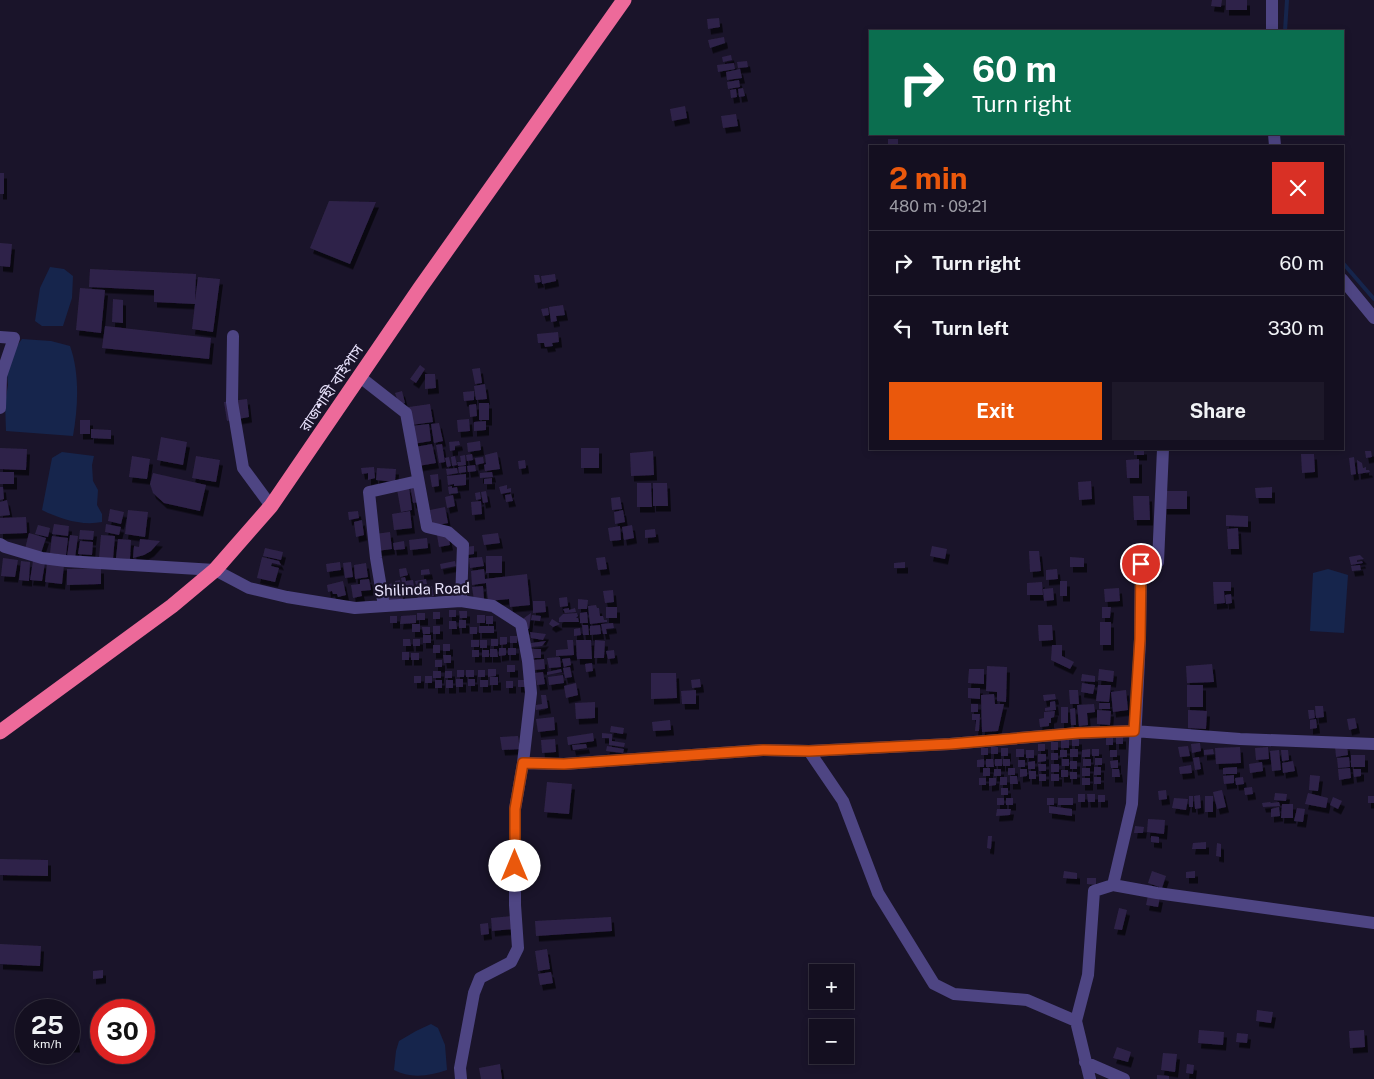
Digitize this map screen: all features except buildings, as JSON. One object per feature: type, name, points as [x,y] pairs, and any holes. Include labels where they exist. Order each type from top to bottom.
[{"type":"highway","name":"রাজশাহী বাইপাস","points":[[0,732],[172,606],[215,570],[271,506],[420,288],[624,0]]},
{"type":"street","points":[[1272,0],[1272,30]]},
{"type":"street","points":[[1344,281],[1374,318]]},
{"type":"street","points":[[233,336],[232,402],[243,468],[271,506]]},
{"type":"street","points":[[0,337],[14,338],[1,376],[0,408]]},
{"type":"street","points":[[360,377],[406,413],[427,527],[448,532],[463,544],[461,601]]},
{"type":"street","points":[[1113,884],[1132,804],[1134,731],[1140,639],[1141,564],[1158,562],[1163,450]]},
{"type":"street","points":[[384,606],[376,558],[369,492],[418,481]]},
{"type":"street","points":[[0,544],[42,558],[66,562],[215,570]]},
{"type":"street","name":"Shilinda Road","points":[[215,570],[249,588],[287,597],[355,608],[461,601],[492,606],[521,624],[531,693],[523,763],[515,809],[515,905],[518,948],[511,962],[480,978],[474,993],[460,1068],[461,1079]]},
{"type":"street","points":[[523,763],[564,764],[763,750],[809,751],[950,744],[1078,733],[1134,731],[1240,739],[1374,744]]},
{"type":"street","points":[[809,751],[843,802],[878,894],[934,984],[954,994],[1027,1000],[1076,1021]]},
{"type":"street","points":[[1090,1079],[1076,1021],[1088,975],[1094,891],[1113,884],[1374,923]]},
{"type":"street","points":[[1085,1062],[1124,1079]]},
{"type":"water","points":[[50,267],[64,269],[73,276],[72,298],[63,326],[42,326],[35,321],[40,288]]},
{"type":"water","points":[[22,339],[51,341],[70,346],[77,379],[73,436],[6,431],[7,374],[13,351]]},
{"type":"water","points":[[62,452],[94,456],[92,465],[93,481],[98,490],[97,505],[102,514],[102,522],[71,521],[42,510],[52,458]]},
{"type":"water","points":[[1328,569],[1348,575],[1344,633],[1310,631],[1313,573]]},
{"type":"water","points":[[431,1024],[438,1028],[445,1045],[447,1070],[434,1074],[413,1076],[394,1070],[399,1041]]},
{"type":"waterway","points":[[1285,30],[1287,0]]},
{"type":"waterway","points":[[1344,264],[1374,299]]},
{"type":"route","points":[[515,866],[515,809],[523,763],[564,764],[763,750],[809,751],[950,744],[1078,733],[1134,731],[1140,639],[1141,564]]}]
